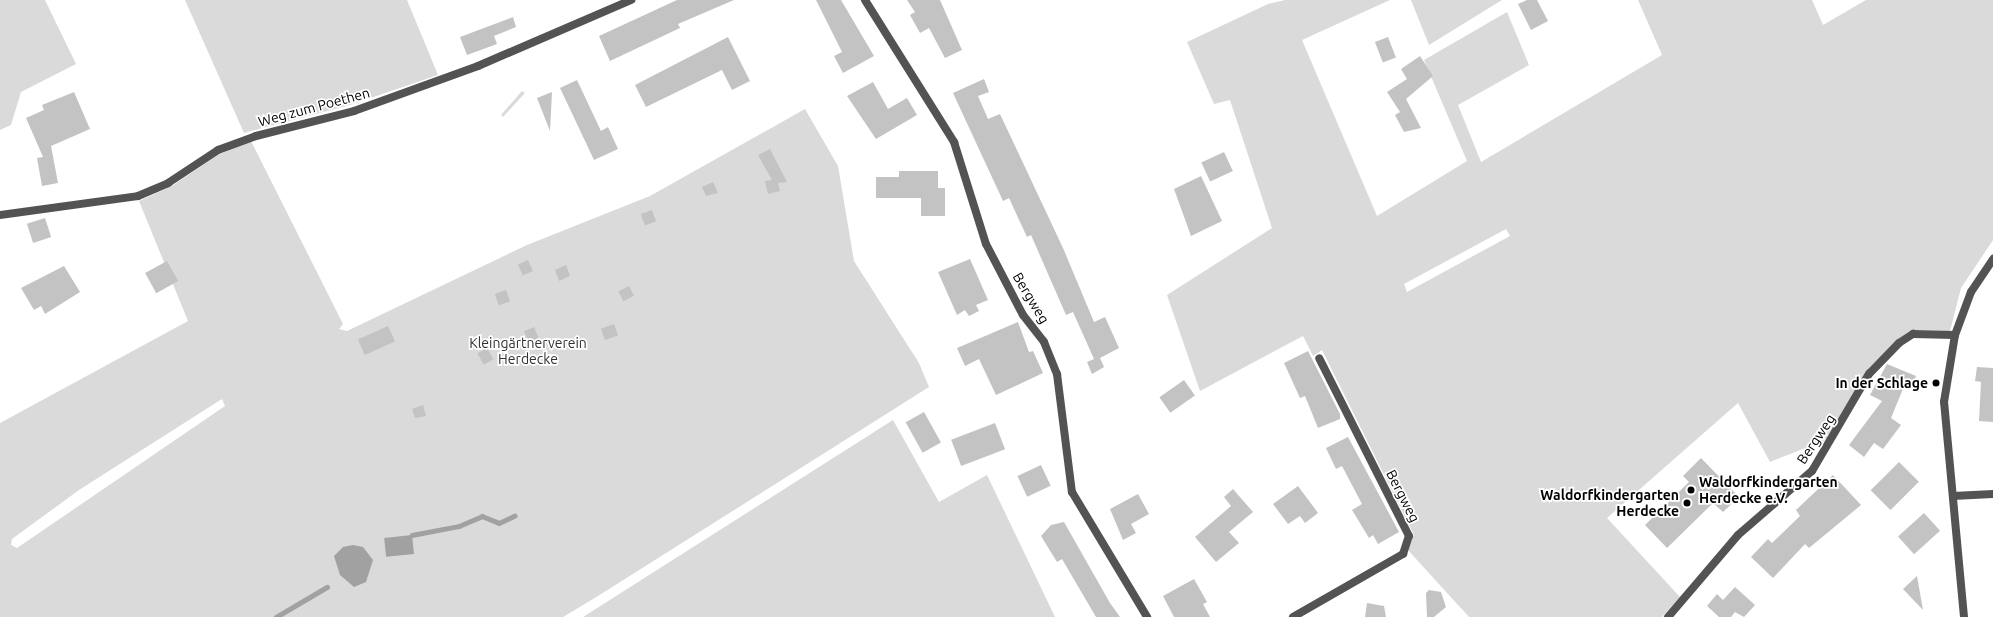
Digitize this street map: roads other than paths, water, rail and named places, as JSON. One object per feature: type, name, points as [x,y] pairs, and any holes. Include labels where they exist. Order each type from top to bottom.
[{"type":"street","name":"Weg zum Poethen","points":[[0,215],[138,196],[168,183],[218,150],[256,136],[354,111],[478,66],[631,0]]},
{"type":"street","name":"Bergweg","points":[[865,0],[954,142],[986,244],[1022,315],[1044,342],[1057,374],[1072,492],[1147,617]]},
{"type":"street","points":[[1964,617],[1944,402],[1955,335],[1971,292],[1993,259]]},
{"type":"street","name":"Bergweg","points":[[1668,617],[1738,535],[1812,471],[1869,374],[1899,343],[1913,334],[1955,335]]},
{"type":"street","name":"Bergweg","points":[[1293,617],[1403,554],[1409,536],[1319,358]]},
{"type":"street","points":[[1953,496],[1993,494]]},
{"type":"waterway","points":[[412,535],[459,526],[482,516],[499,523],[514,516]]},
{"type":"waterway","points":[[276,617],[327,587]]},
{"type":"place","name":"In der Schlage","points":[[1936,383]]},
{"type":"place","name":"Waldorfkindergarten Herdecke e.V.","points":[[1691,490]]},
{"type":"place","name":"Waldorfkindergarten Herdecke","points":[[1687,503]]},
{"type":"park label","name":"Kleingärtnerverein Herdecke","points":[[528,352]]}]
